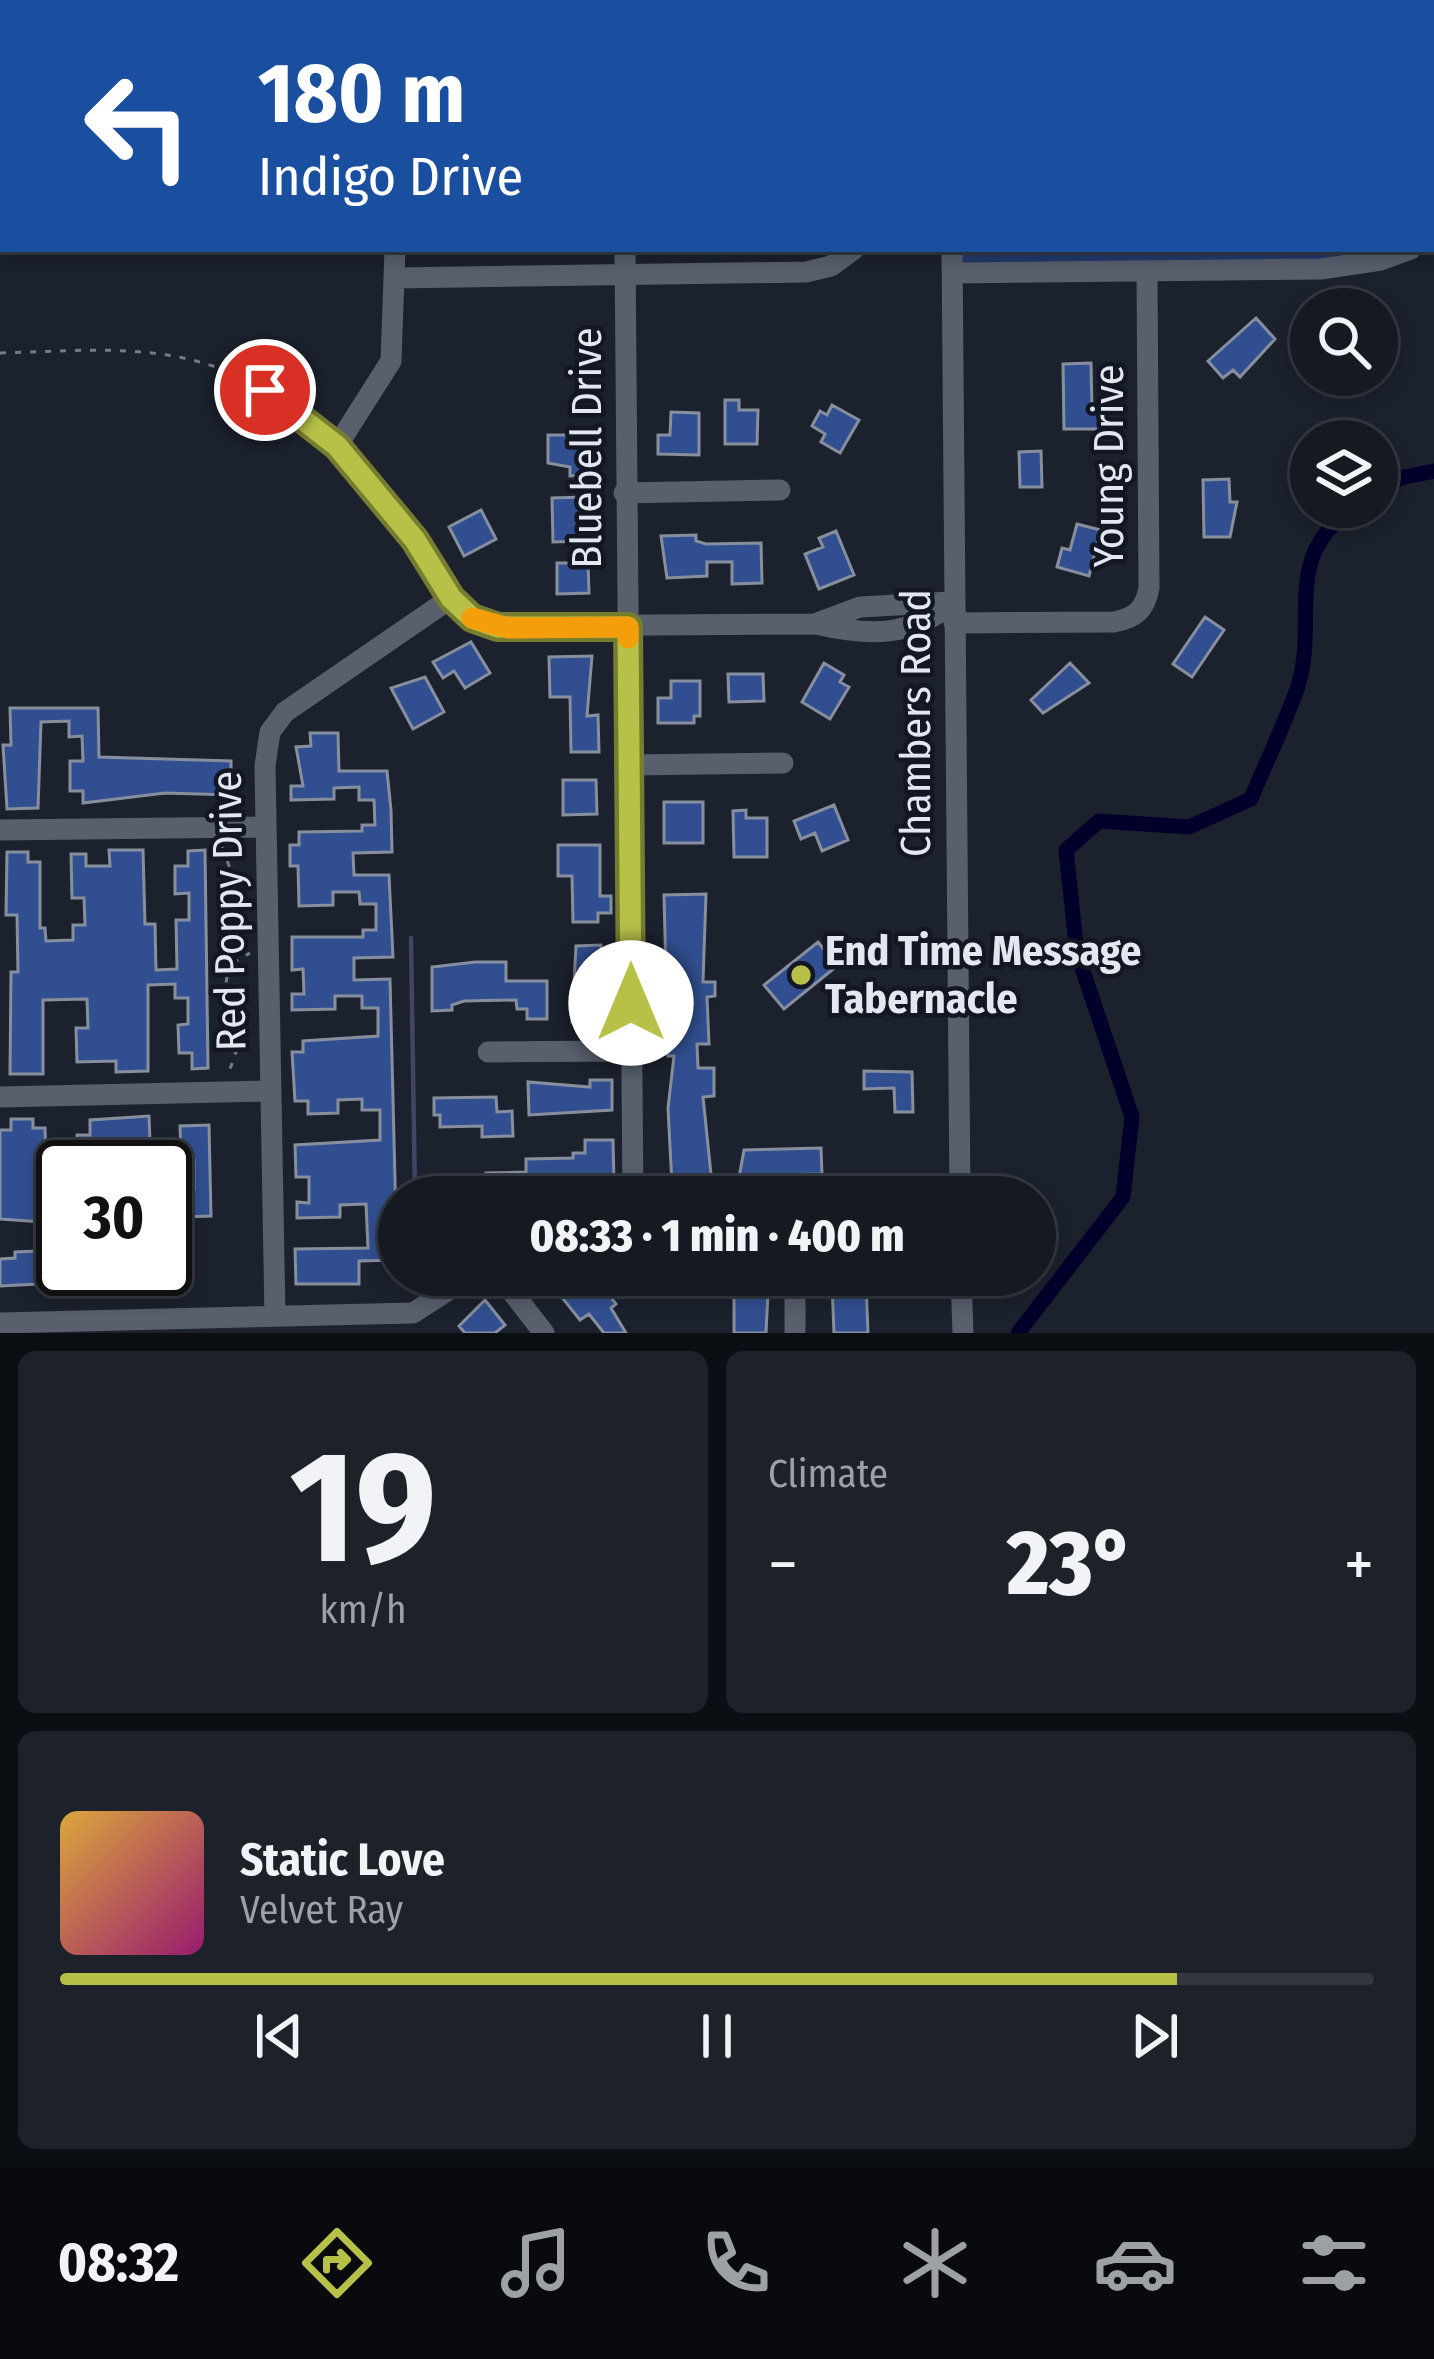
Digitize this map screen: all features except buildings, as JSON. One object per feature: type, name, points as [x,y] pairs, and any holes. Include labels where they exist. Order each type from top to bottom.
[{"type":"street","points":[[337,446],[391,361],[395,252]]},
{"type":"street","name":"Bluebell Drive","points":[[626,252],[624,493],[633,1176]]},
{"type":"street","points":[[395,278],[806,272],[832,266],[850,252]]},
{"type":"street","name":"Chambers Road","points":[[952,252],[960,1176]]},
{"type":"street","points":[[952,273],[1321,269],[1403,252]]},
{"type":"street","name":"Young Drive","points":[[954,612],[1114,622],[1135,616],[1144,606],[1149,588],[1147,273]]},
{"type":"street","points":[[265,390],[337,446],[415,540],[451,598],[472,618],[498,627],[816,623],[852,632],[904,631],[954,612]]},
{"type":"street","points":[[624,493],[780,490]]},
{"type":"street","name":"Red Poppy Drive","points":[[275,1316],[266,748],[277,722],[451,598]]},
{"type":"street","points":[[816,623],[860,607],[954,612]]},
{"type":"street","points":[[904,631],[954,656]]},
{"type":"street","points":[[629,765],[783,763]]},
{"type":"street","points":[[0,830],[265,826]]},
{"type":"street","points":[[488,1052],[631,1051]]},
{"type":"street","points":[[0,1096],[270,1091]]},
{"type":"street","points":[[0,1323],[413,1313],[439,1296]]},
{"type":"street","points":[[515,1296],[544,1333]]},
{"type":"street","points":[[795,1296],[795,1333]]},
{"type":"street","points":[[962,1296],[963,1333]]},
{"type":"path","points":[[0,353],[182,354],[265,390]]},
{"type":"path","points":[[222,845],[234,872],[223,917],[232,964],[223,999],[238,1046],[230,1075]]},
{"type":"path","points":[[231,947],[250,953],[232,964]]},
{"type":"shaded area","points":[[953,252],[1357,252],[1312,260],[961,262]]},
{"type":"waterway","points":[[1398,479],[1434,471]]},
{"type":"waterway","points":[[1018,1333],[1123,1197],[1132,1117],[1077,953],[1066,850],[1099,821],[1189,827],[1251,799],[1298,686],[1310,567],[1330,528]]},
{"type":"waterway","points":[[411,938],[415,1176]]},
{"type":"slow traffic","points":[[472,618],[509,628],[628,627],[628,638]]},
{"type":"place","name":"End Time Message Tabernacle","points":[[801,975]]},
{"type":"route","points":[[265,390],[337,446],[415,540],[451,598],[472,618],[498,627],[628,627],[631,1003]]}]
